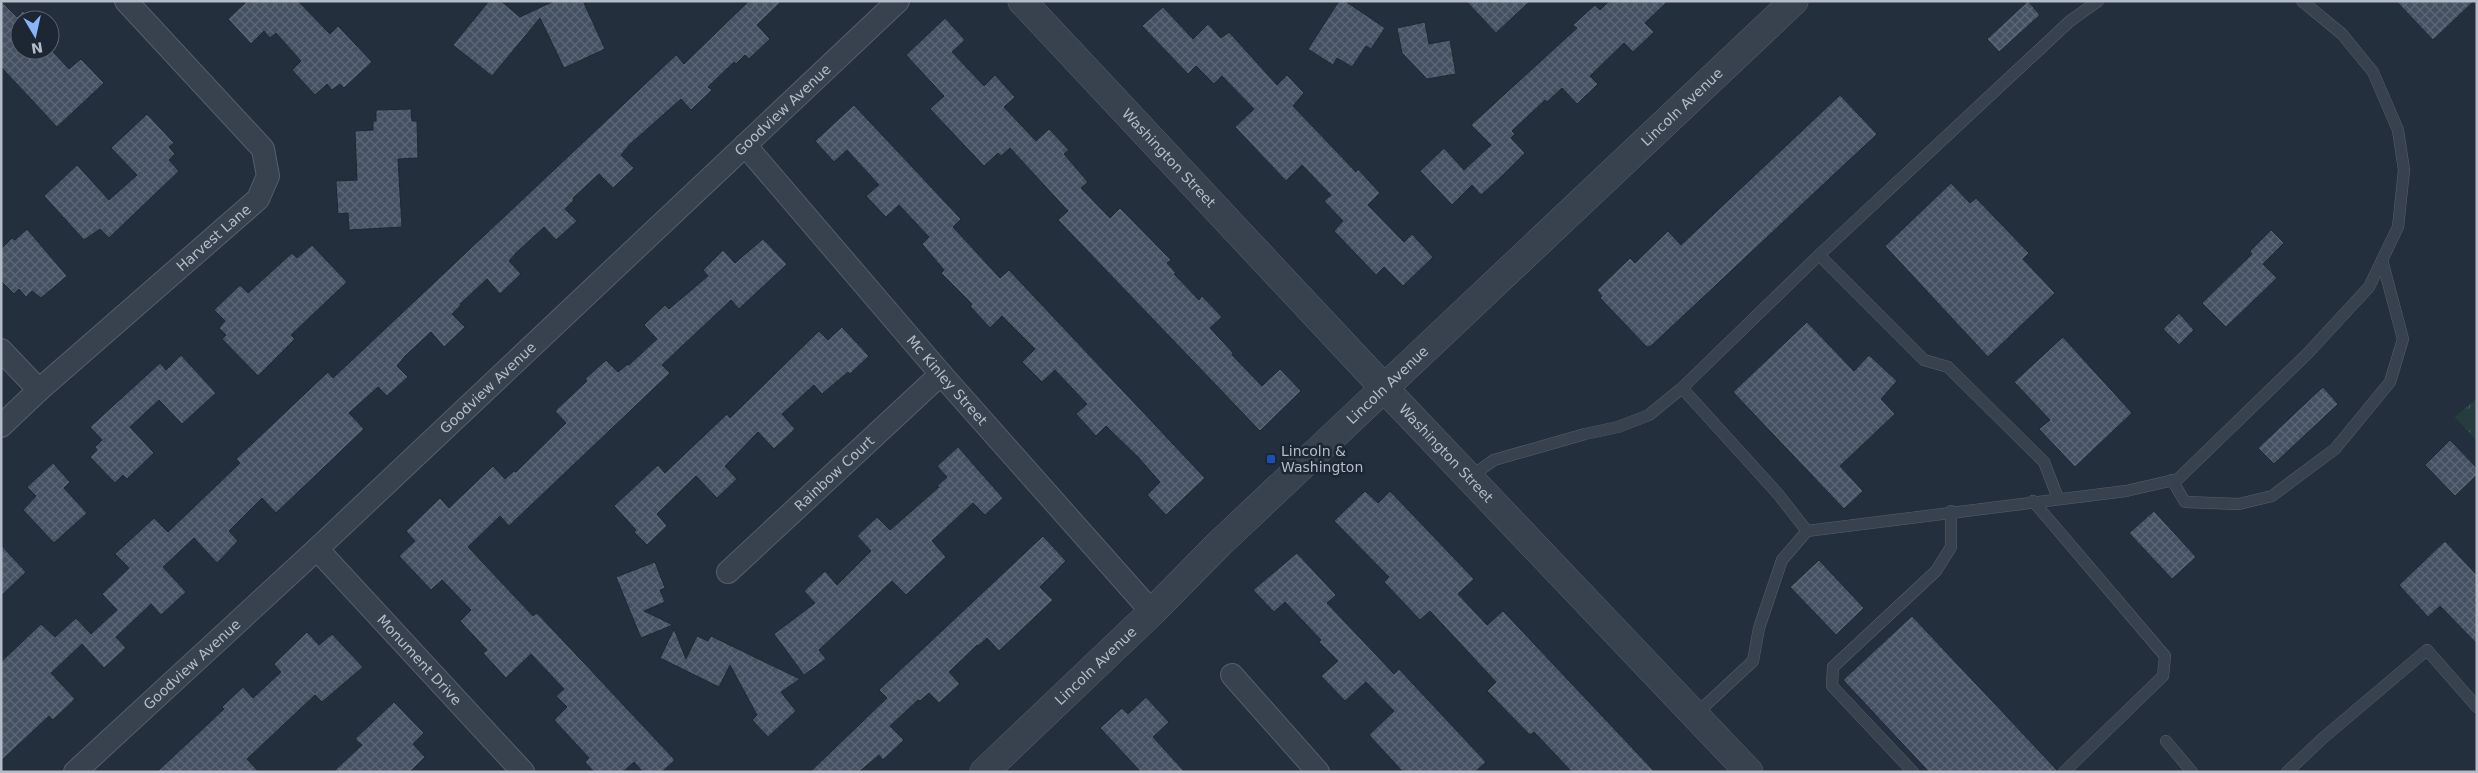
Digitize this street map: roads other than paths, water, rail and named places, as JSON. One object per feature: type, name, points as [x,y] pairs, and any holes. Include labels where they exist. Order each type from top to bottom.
[{"type":"street","name":"Harvest Lane","points":[[1,426],[39,390],[258,199],[268,176],[263,149],[126,1]]},
{"type":"street","name":"Goodview Avenue","points":[[75,772],[317,549],[898,1]]},
{"type":"street","name":"Washington Street","points":[[1022,1],[1385,389],[1750,772]]},
{"type":"street","name":"Lincoln Avenue","points":[[984,772],[1152,612],[1219,544],[1794,1]]},
{"type":"street","name":"Mc Kinley Street","points":[[746,145],[941,374],[1152,612]]},
{"type":"street","points":[[1,350],[39,390]]},
{"type":"street","name":"Rainbow Court","points":[[728,572],[941,374]]},
{"type":"street","name":"Monument Drive","points":[[317,549],[512,768]]},
{"type":"street","points":[[1232,675],[1318,772]]},
{"type":"lane","points":[[1470,477],[1494,460],[1585,434],[1618,427],[1649,415],[1682,388],[1819,255],[2070,21],[2098,1]]},
{"type":"lane","points":[[1696,715],[1753,661],[1758,628],[1782,560],[1807,531],[2126,490],[2178,479],[2308,353],[2369,287],[2398,227],[2404,170],[2398,130],[2373,72],[2342,34],[2302,1]]},
{"type":"lane","points":[[1819,255],[1924,360],[1948,367],[2044,462],[2058,498]]},
{"type":"lane","points":[[2172,480],[2185,502],[2240,504],[2272,496],[2335,449],[2390,382],[2403,339],[2382,260]]},
{"type":"lane","points":[[1682,388],[1778,494],[1807,531]]},
{"type":"lane","points":[[2033,502],[2164,656],[2163,676],[2064,772]]},
{"type":"lane","points":[[1913,772],[1832,686],[1833,667],[1936,571],[1951,547],[1951,511]]},
{"type":"lane","points":[[2287,772],[2322,738],[2427,650],[2477,707]]},
{"type":"lane","points":[[2166,741],[2192,772]]},
{"type":"place","name":"Lincoln & Washington","points":[[1271,459]]}]
